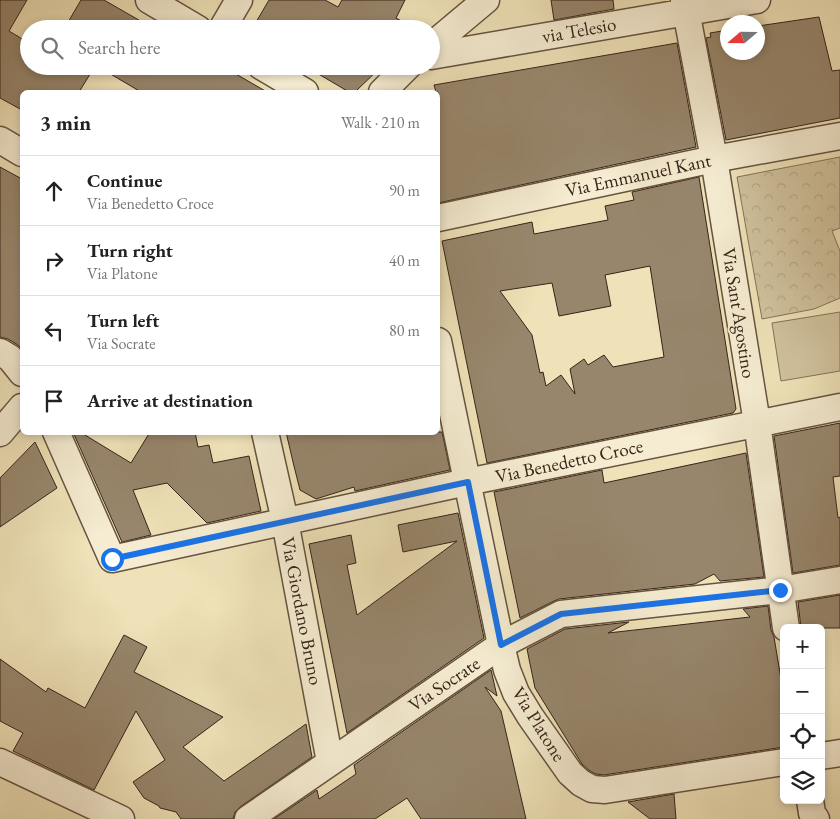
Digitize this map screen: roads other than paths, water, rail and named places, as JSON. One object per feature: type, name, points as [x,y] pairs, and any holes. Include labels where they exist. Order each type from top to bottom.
[{"type":"street","points":[[149,0],[183,20]]},
{"type":"street","points":[[227,20],[239,0]]},
{"type":"street","points":[[440,38],[486,0]]},
{"type":"street","name":"via Telesio","points":[[440,54],[685,6],[757,0]]},
{"type":"street","name":"Via Sant'Agostino","points":[[685,6],[714,159],[785,624]]},
{"type":"street","points":[[276,75],[302,90]]},
{"type":"street","points":[[386,90],[400,75]]},
{"type":"street","name":"Via Emmanuel Kant","points":[[440,218],[714,159],[840,136]]},
{"type":"street","points":[[0,140],[20,152]]},
{"type":"street","name":"Via Platone","points":[[440,350],[507,670],[516,693],[530,716],[570,773],[581,784],[592,789],[605,790],[780,763]]},
{"type":"street","points":[[0,352],[10,358],[20,370]]},
{"type":"street","name":"Via Benedetto Croce","points":[[57,435],[112,559],[468,482],[840,407]]},
{"type":"street","points":[[0,433],[20,409]]},
{"type":"street","name":"Via Giordano Bruno","points":[[266,435],[285,521],[330,762]]},
{"type":"street","name":"Via Socrate","points":[[248,819],[501,645],[561,614],[780,590],[840,580]]},
{"type":"street","points":[[825,755],[840,753]]},
{"type":"street","points":[[0,762],[121,819]]},
{"type":"street","points":[[811,804],[812,813],[816,819]]}]
